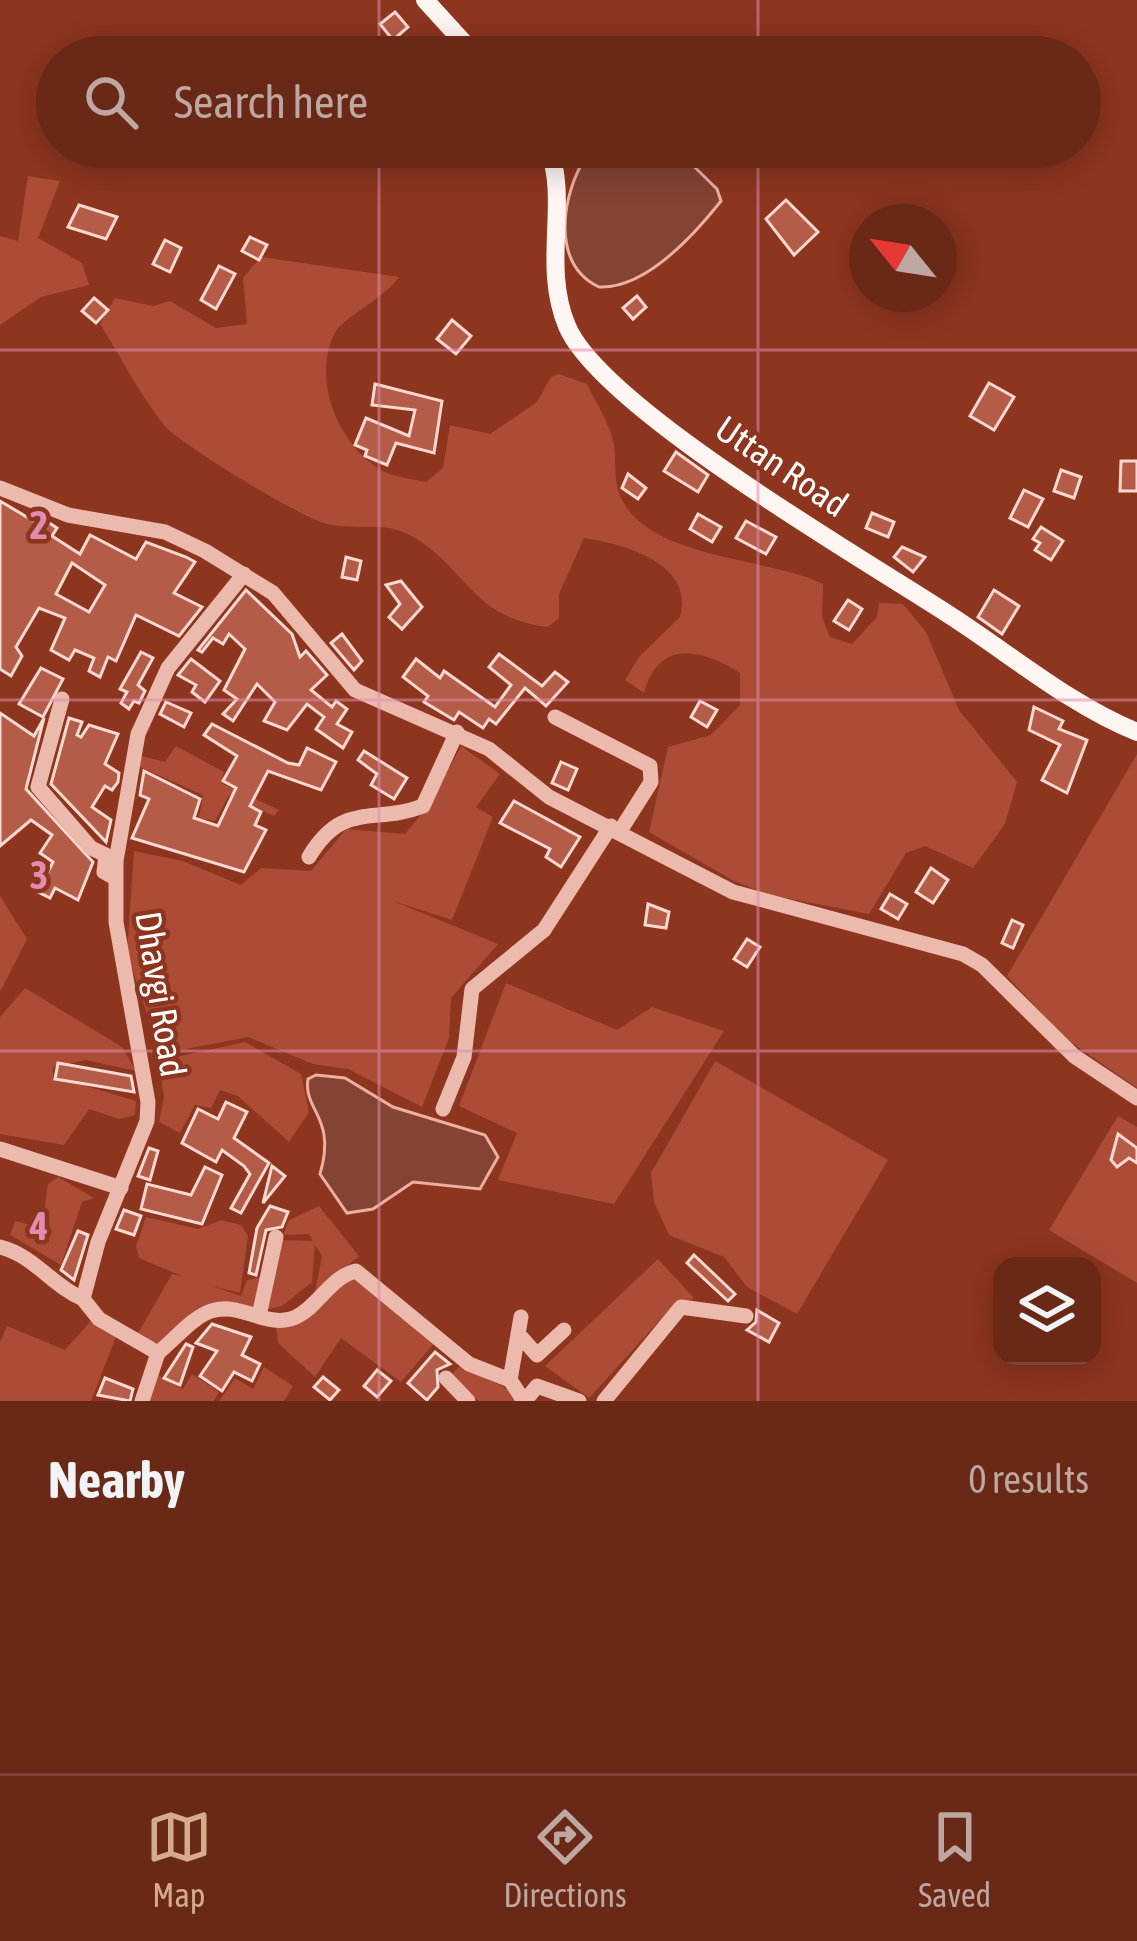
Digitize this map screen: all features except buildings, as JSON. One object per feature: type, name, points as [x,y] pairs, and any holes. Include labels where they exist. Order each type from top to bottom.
[{"type":"main road","points":[[425,0],[458,36]]},
{"type":"main road","name":"Uttan Road","points":[[553,168],[558,193],[551,257],[567,328],[591,360],[674,433],[1137,732]]},
{"type":"street","points":[[0,488],[68,515],[165,532],[244,574],[273,593],[355,689],[457,732],[489,749],[549,797],[770,905],[808,910],[963,954],[982,965],[1074,1056],[1137,1098]]},
{"type":"street","name":"Dhavgi Road","points":[[83,1300],[92,1259],[147,1121],[148,1102],[120,967],[116,878],[138,734],[168,668],[244,574]]},
{"type":"street","points":[[62,699],[38,787],[91,848],[106,855],[104,872],[116,878]]},
{"type":"street","points":[[442,1108],[464,1057],[472,988],[544,930],[651,782],[650,766],[554,717]]},
{"type":"street","points":[[309,856],[319,841],[350,817],[423,806],[457,732]]},
{"type":"street","points":[[0,1149],[122,1188]]},
{"type":"street","points":[[259,1316],[277,1237]]},
{"type":"street","points":[[0,1247],[33,1260],[58,1289],[83,1300],[100,1319],[158,1353]]},
{"type":"street","points":[[142,1401],[158,1353],[213,1310],[296,1317],[340,1276],[356,1271],[469,1364],[510,1380]]},
{"type":"street","points":[[604,1401],[681,1307],[746,1316]]},
{"type":"street","points":[[521,1317],[521,1337],[508,1369],[524,1401],[537,1386],[580,1401]]},
{"type":"street","points":[[521,1337],[537,1355],[564,1330]]},
{"type":"street","points":[[446,1378],[468,1401]]},
{"type":"shaded area","points":[[580,168],[696,168],[717,189],[721,201],[683,244],[651,270],[617,285],[599,287],[584,277],[568,250],[566,216]]},
{"type":"shaded area","points":[[28,176],[60,181],[38,238],[82,263],[89,285],[41,297],[0,325],[0,236],[18,241]]},
{"type":"shaded area","points":[[261,257],[399,277],[336,331],[326,369],[327,389],[341,427],[381,470],[426,482],[443,468],[450,425],[490,434],[537,402],[551,377],[559,374],[587,384],[612,436],[618,490],[631,513],[651,530],[708,553],[823,584],[822,617],[830,637],[852,644],[877,617],[879,603],[903,604],[926,632],[959,710],[1017,782],[1005,824],[973,868],[925,846],[906,853],[869,914],[770,895],[734,881],[649,832],[668,747],[711,735],[740,705],[740,673],[697,654],[683,653],[660,663],[644,693],[625,680],[639,657],[680,617],[682,598],[667,570],[636,551],[584,538],[559,594],[559,618],[548,627],[524,622],[490,606],[410,535],[314,519],[174,434],[146,401],[100,324],[115,298],[153,306],[170,301],[216,328],[247,324],[243,278]]},
{"type":"shaded area","points":[[176,746],[224,772],[221,783],[279,810],[274,816],[229,795],[215,821],[199,818],[203,795],[138,766],[142,756],[165,762]]},
{"type":"shaded area","points":[[461,746],[500,774],[476,807],[493,817],[452,920],[393,901],[498,944],[451,998],[449,1038],[422,1107],[348,1069],[313,1064],[248,1037],[160,1054],[127,953],[134,851],[183,861],[241,885],[261,868],[311,871],[346,829],[405,834],[429,805]]},
{"type":"shaded area","points":[[1137,754],[1137,1088],[1065,1038],[1007,976]]},
{"type":"shaded area","points":[[0,896],[27,939],[0,992]]},
{"type":"shaded area","points":[[506,983],[617,1030],[652,1007],[724,1031],[614,1204],[498,1180],[517,1133],[459,1106]]},
{"type":"shaded area","points":[[25,988],[122,1047],[136,1071],[86,1060],[53,1067],[53,1076],[136,1101],[135,1115],[119,1119],[89,1109],[64,1145],[0,1134],[0,1017]]},
{"type":"shaded area","points":[[245,1042],[301,1074],[309,1112],[289,1142],[238,1096],[220,1090],[211,1108],[195,1105],[180,1133],[159,1122],[164,1097],[158,1061]]},
{"type":"shaded area","points":[[715,1061],[888,1160],[797,1314],[747,1287],[724,1257],[669,1235],[654,1202],[651,1173]]},
{"type":"shaded area","points":[[316,1075],[345,1078],[393,1107],[485,1135],[498,1157],[480,1189],[413,1182],[373,1209],[347,1213],[320,1174],[325,1140],[308,1090],[308,1079]]},
{"type":"shaded area","points":[[1118,1116],[1137,1127],[1137,1283],[1101,1257],[1049,1230]]},
{"type":"shaded area","points":[[58,1177],[94,1198],[82,1202],[61,1265],[10,1235],[15,1221],[42,1228],[48,1184]]},
{"type":"shaded area","points":[[319,1206],[359,1256],[315,1292],[322,1256],[315,1245],[312,1282],[282,1306],[266,1310],[279,1240],[313,1241],[309,1234],[283,1235],[289,1220]]},
{"type":"shaded area","points":[[146,1217],[198,1229],[221,1220],[241,1225],[248,1236],[240,1293],[212,1286],[241,1296],[247,1280],[264,1277],[256,1308],[213,1304],[160,1344],[137,1335],[172,1274],[182,1276],[139,1258],[136,1246]]},
{"type":"shaded area","points":[[658,1259],[694,1298],[673,1306],[589,1398],[545,1366]]},
{"type":"shaded area","points":[[354,1277],[436,1341],[401,1382],[341,1338],[315,1377],[278,1343],[276,1327]]},
{"type":"shaded area","points":[[91,1321],[117,1334],[91,1401],[0,1401],[0,1342],[7,1326],[65,1350]]},
{"type":"shaded area","points":[[463,1363],[519,1401],[479,1401],[450,1376]]},
{"type":"shaded area","points":[[264,1367],[293,1386],[284,1401],[219,1401],[235,1378],[253,1389]]},
{"type":"shaded area","points":[[156,1374],[183,1389],[192,1374],[219,1392],[214,1401],[145,1401]]}]
